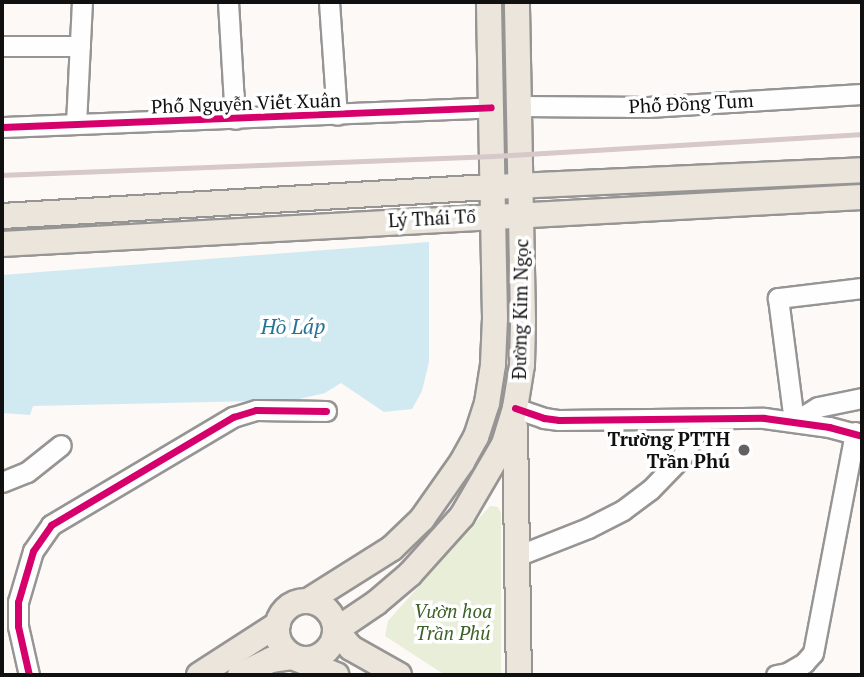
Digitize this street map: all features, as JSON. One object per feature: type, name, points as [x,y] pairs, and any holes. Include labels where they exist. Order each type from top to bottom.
[{"type":"main road","name":"Đường Kim Ngọc","points":[[308,601],[382,555],[409,534],[449,483],[476,437],[487,402],[493,364],[494,215],[489,2]]},
{"type":"main road","name":"Đường Kim Ngọc","points":[[336,630],[399,583],[432,552],[462,516],[504,444],[515,408],[522,365],[522,186],[517,2]]},
{"type":"main road","name":"Lý Thái Tổ","points":[[2,216],[493,187],[862,170]]},
{"type":"main road","name":"Lý Thái Tổ","points":[[2,244],[494,215],[862,197]]},
{"type":"main road","points":[[515,408],[519,675]]},
{"type":"main road","points":[[199,675],[278,624],[289,607],[308,601],[328,610],[336,630],[351,648],[399,675]]},
{"type":"main road","points":[[278,624],[280,644],[295,657],[337,675]]},
{"type":"main road","points":[[240,675],[271,660],[295,657],[309,659],[323,654],[332,643],[336,630]]},
{"type":"street","points":[[76,124],[82,2]]},
{"type":"street","points":[[228,2],[235,119]]},
{"type":"street","points":[[329,2],[337,116]]},
{"type":"street","points":[[2,46],[80,46]]},
{"type":"street","name":"Phố Đồng Tum","points":[[520,106],[648,107],[862,93]]},
{"type":"street","name":"Phố Nguyễn Viết Xuân","points":[[2,127],[337,116],[491,107]]},
{"type":"street","points":[[794,422],[778,298],[862,288]]},
{"type":"street","points":[[794,422],[818,407],[862,398]]},
{"type":"street","points":[[515,408],[559,420],[764,418],[858,434],[813,653],[795,668],[776,675]]},
{"type":"street","points":[[29,675],[18,626],[18,602],[33,551],[51,525],[233,417],[256,410],[326,411]]},
{"type":"street","points":[[517,556],[588,528],[622,510],[650,490],[681,457],[705,419]]},
{"type":"street","points":[[2,482],[27,472],[61,445]]},
{"type":"green space","name":"Vườn hoa Trần Phú","points":[[490,506],[498,507],[501,513],[501,675],[445,675],[385,636],[388,621]]},
{"type":"water","name":"Hồ Láp","points":[[429,242],[429,362],[422,391],[412,409],[384,412],[341,383],[325,393],[295,400],[33,406],[30,415],[2,413],[2,275]]},
{"type":"railway","points":[[2,175],[492,156],[862,134]]},
{"type":"cycle path","points":[[2,127],[491,107]]},
{"type":"cycle path","points":[[515,408],[559,420],[764,418],[829,427],[862,436]]},
{"type":"cycle path","points":[[29,675],[18,626],[18,602],[33,551],[51,525],[233,417],[256,410],[326,411]]},
{"type":"place","name":"Trường PTTH Trần Phú","points":[[744,450]]}]
